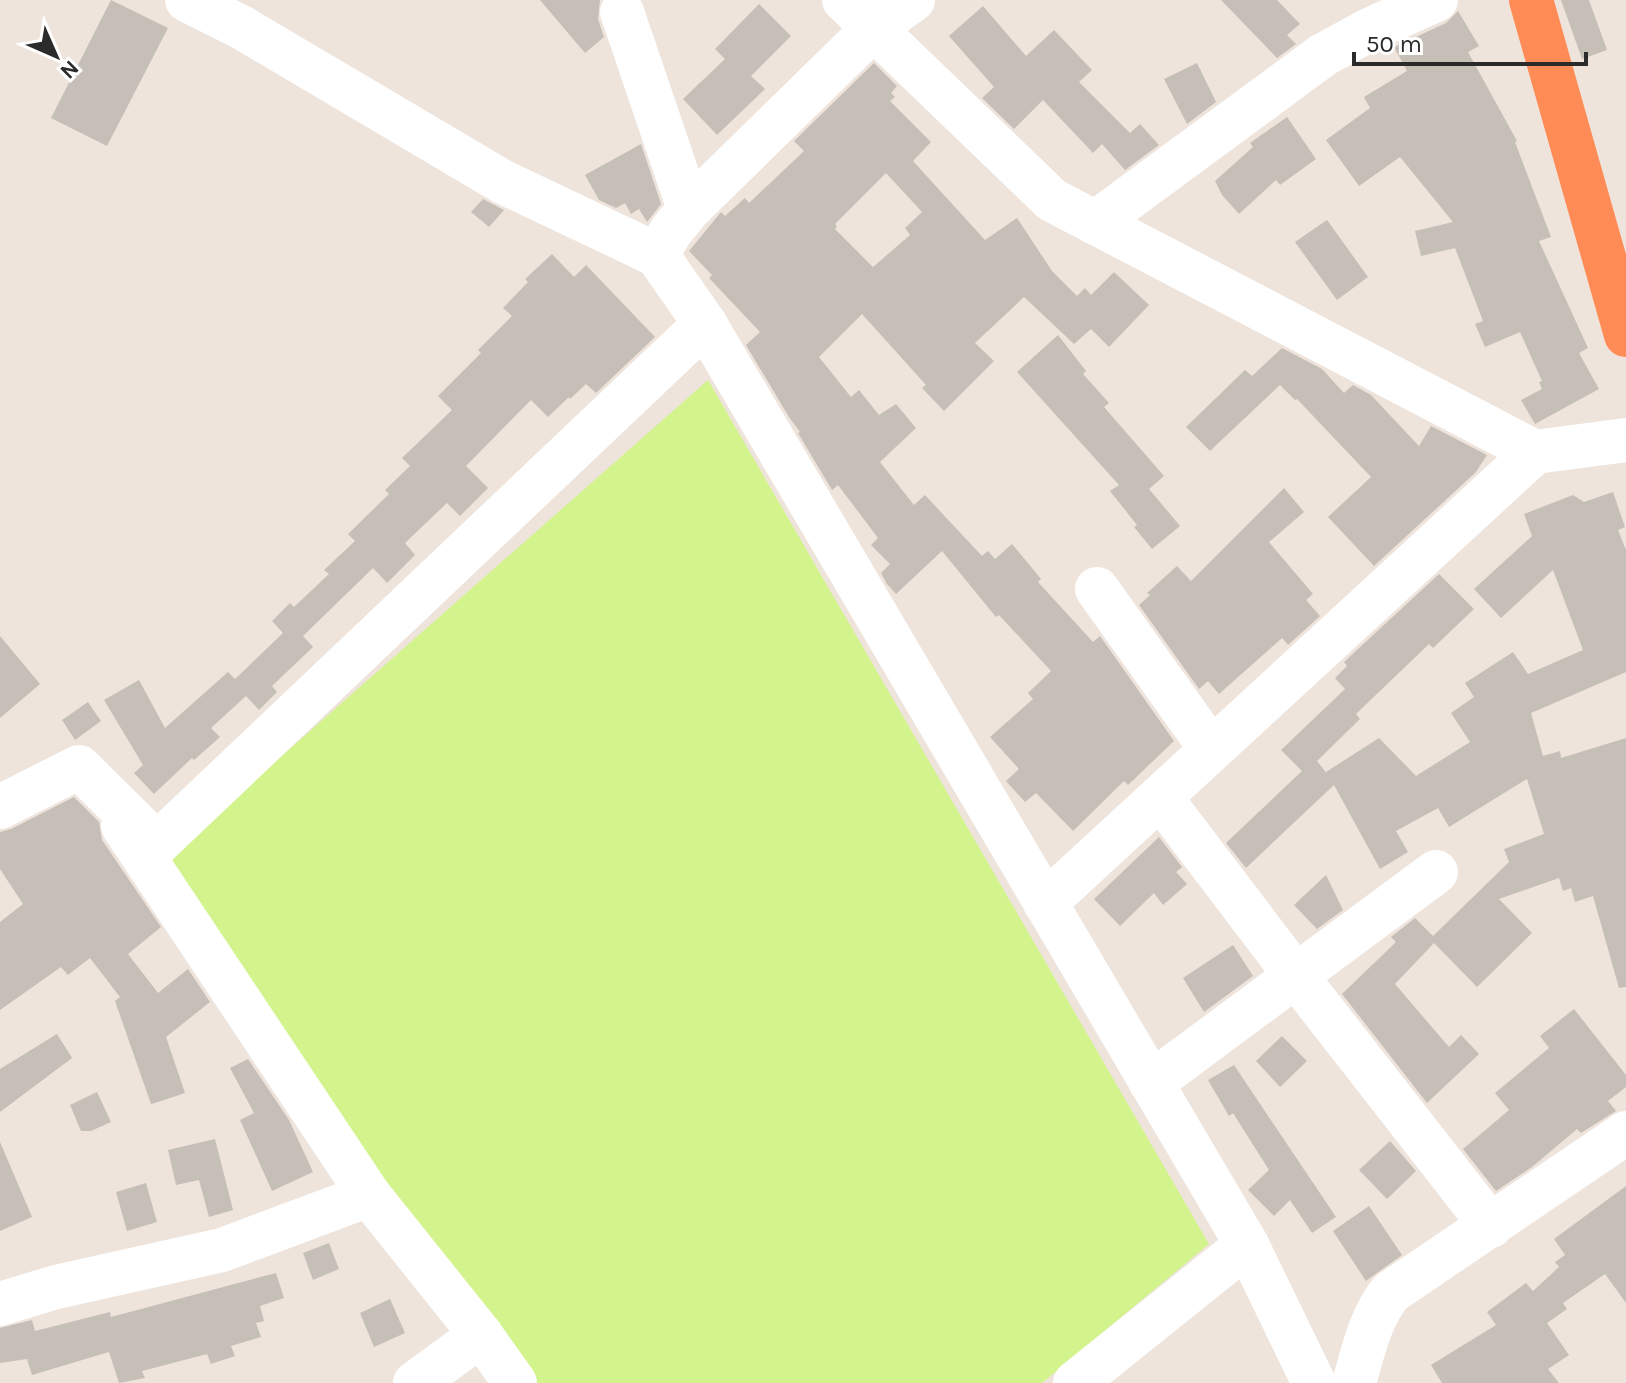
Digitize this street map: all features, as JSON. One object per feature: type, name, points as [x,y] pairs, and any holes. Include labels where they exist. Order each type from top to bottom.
[{"type":"highway","points":[[1531,0],[1626,335]]},
{"type":"street","points":[[187,0],[241,27],[503,182],[657,255],[705,324],[1247,1245],[1314,1383]]},
{"type":"street","points":[[657,255],[689,209],[859,14],[913,0]]},
{"type":"street","points":[[1095,223],[1323,55],[1436,0]]},
{"type":"street","points":[[623,4],[689,209]]},
{"type":"street","points":[[859,14],[1052,200],[1535,452]]},
{"type":"street","points":[[0,807],[79,767],[157,844],[705,324]]},
{"type":"street","points":[[1045,903],[1535,452],[1626,440]]},
{"type":"street","points":[[1097,589],[1211,749]]},
{"type":"street","points":[[93,781],[369,1195],[481,1335],[515,1383]]},
{"type":"street","points":[[1160,797],[1491,1226]]},
{"type":"street","points":[[1151,1083],[1436,872]]},
{"type":"street","points":[[1354,1383],[1373,1322],[1380,1305],[1391,1292],[1626,1133]]},
{"type":"street","points":[[0,1304],[56,1287],[222,1250],[369,1195]]},
{"type":"street","points":[[1075,1383],[1247,1245]]},
{"type":"street","points":[[415,1383],[481,1335]]},
{"type":"green space","points":[[708,380],[1209,1244],[1042,1383],[506,1383],[166,858]]},
{"type":"building","points":[[111,0],[168,28],[107,146],[51,118]]},
{"type":"building","points":[[540,0],[600,0],[598,19],[604,37],[585,53]]},
{"type":"building","points":[[1221,0],[1277,0],[1300,24],[1287,35],[1296,44],[1277,58]]},
{"type":"building","points":[[1561,0],[1589,0],[1607,50],[1582,59]]},
{"type":"building","points":[[759,4],[791,36],[751,76],[765,89],[717,135],[683,99],[725,59],[715,49]]},
{"type":"building","points":[[983,6],[1026,56],[1054,30],[1092,70],[1079,82],[1130,133],[1140,124],[1159,145],[1125,170],[1102,144],[1093,153],[1043,100],[1014,129],[982,98],[994,87],[949,36]]},
{"type":"building","points":[[1458,11],[1479,46],[1468,52],[1517,141],[1551,237],[1539,241],[1588,348],[1579,353],[1599,389],[1535,424],[1521,400],[1542,389],[1539,382],[1542,381],[1520,332],[1485,347],[1475,324],[1483,321],[1455,248],[1421,256],[1415,231],[1453,222],[1400,157],[1359,186],[1326,140],[1370,108],[1364,97],[1407,71],[1394,47],[1446,23]]},
{"type":"building","points":[[874,63],[897,86],[891,93],[895,97],[890,101],[931,142],[913,161],[985,240],[1017,218],[1052,271],[1077,296],[1085,288],[1091,295],[1114,272],[1149,305],[1109,347],[1091,329],[1074,344],[1024,297],[975,343],[994,361],[944,411],[922,388],[926,385],[862,314],[819,357],[851,397],[859,390],[879,415],[896,404],[916,428],[880,462],[914,505],[925,495],[982,556],[988,551],[995,559],[1012,544],[1041,579],[1038,582],[1093,642],[1100,636],[1174,741],[1128,785],[1124,781],[1073,831],[1036,793],[1025,802],[1006,781],[1019,769],[990,737],[1033,699],[1028,693],[1051,671],[999,615],[996,617],[942,551],[896,594],[887,584],[881,573],[890,564],[871,545],[878,538],[838,485],[832,490],[746,345],[760,332],[709,278],[712,275],[689,251],[721,212],[725,216],[745,198],[749,203],[804,151],[794,141]],"holes":[[[886,173],[922,212],[905,228],[910,235],[873,267],[835,229],[835,224]]]},
{"type":"building","points":[[1197,63],[1216,102],[1187,124],[1164,79]]},
{"type":"building","points":[[1287,117],[1316,159],[1280,185],[1276,180],[1239,214],[1222,195],[1215,181],[1253,147],[1250,143]]},
{"type":"building","points":[[641,144],[661,204],[647,222],[639,209],[631,214],[625,203],[616,208],[599,200],[585,175]]},
{"type":"building","points":[[483,199],[504,210],[489,227],[471,212]]},
{"type":"building","points":[[1327,220],[1368,277],[1337,300],[1295,242]]},
{"type":"building","points":[[552,254],[574,277],[586,265],[655,337],[596,393],[586,384],[548,417],[531,400],[466,466],[488,488],[460,516],[447,503],[405,543],[415,555],[387,583],[373,568],[303,636],[313,647],[272,686],[277,692],[259,710],[246,696],[211,728],[220,737],[194,760],[192,758],[154,794],[134,773],[143,765],[104,700],[139,680],[165,728],[228,672],[235,679],[283,633],[272,621],[290,603],[294,607],[329,574],[324,570],[355,541],[348,534],[389,494],[385,490],[410,466],[402,458],[452,410],[438,396],[512,316],[503,308],[528,282],[525,279]]},
{"type":"building","points":[[1058,335],[1086,371],[1083,374],[1109,403],[1104,407],[1164,476],[1149,489],[1180,526],[1152,549],[1110,491],[1119,485],[1017,372]]},
{"type":"building","points":[[1282,348],[1322,369],[1344,393],[1353,385],[1371,395],[1419,446],[1431,426],[1487,455],[1476,472],[1374,566],[1328,517],[1371,477],[1280,385],[1210,451],[1186,427],[1245,370],[1252,376]]},
{"type":"building","points":[[1284,488],[1304,512],[1269,542],[1313,594],[1306,600],[1320,616],[1288,645],[1282,638],[1219,694],[1208,681],[1199,689],[1139,605],[1150,595],[1147,593],[1177,566],[1191,581]]},
{"type":"building","points":[[1613,492],[1625,527],[1618,530],[1626,550],[1626,672],[1531,713],[1543,756],[1560,751],[1561,758],[1626,738],[1626,987],[1619,988],[1593,896],[1575,902],[1571,888],[1563,891],[1559,878],[1499,899],[1532,933],[1477,987],[1434,943],[1395,984],[1449,1047],[1461,1035],[1479,1054],[1427,1103],[1342,994],[1396,942],[1391,937],[1415,918],[1433,936],[1509,862],[1504,849],[1544,834],[1527,779],[1449,827],[1438,808],[1396,831],[1408,852],[1380,869],[1334,785],[1246,868],[1226,843],[1302,771],[1281,750],[1345,689],[1335,678],[1347,666],[1344,662],[1439,574],[1474,609],[1433,648],[1429,644],[1356,714],[1360,719],[1317,761],[1328,775],[1326,772],[1379,738],[1416,776],[1470,742],[1451,713],[1474,697],[1465,683],[1513,652],[1528,674],[1583,650],[1553,570],[1501,618],[1474,589],[1532,536],[1524,514],[1573,495],[1584,502]]},
{"type":"building","points":[[0,636],[40,684],[0,718]]},
{"type":"building","points":[[88,702],[101,721],[75,740],[62,720]]},
{"type":"building","points":[[74,797],[99,822],[102,840],[161,927],[128,954],[158,993],[188,969],[210,1002],[166,1037],[185,1093],[151,1104],[115,1001],[120,997],[90,958],[68,975],[61,967],[0,1010],[0,922],[23,904],[0,869],[0,832]]},
{"type":"building","points":[[1159,837],[1182,867],[1176,872],[1187,884],[1163,905],[1154,893],[1120,926],[1094,899]]},
{"type":"building","points":[[1326,875],[1343,910],[1317,929],[1294,905]]},
{"type":"building","points":[[1233,945],[1253,976],[1204,1012],[1183,978]]},
{"type":"building","points":[[1574,1009],[1626,1075],[1626,1087],[1608,1101],[1616,1111],[1581,1133],[1577,1129],[1532,1167],[1496,1191],[1463,1149],[1509,1110],[1495,1093],[1549,1048],[1540,1036]]},
{"type":"building","points":[[57,1034],[72,1058],[0,1112],[0,1069]]},
{"type":"building","points":[[1282,1036],[1307,1061],[1280,1087],[1256,1061]]},
{"type":"building","points":[[248,1059],[289,1120],[313,1172],[272,1191],[240,1120],[254,1113],[230,1068]]},
{"type":"building","points":[[1234,1065],[1336,1217],[1312,1233],[1290,1200],[1274,1216],[1248,1190],[1269,1170],[1233,1113],[1229,1116],[1208,1080]]},
{"type":"building","points":[[97,1092],[111,1122],[91,1131],[81,1131],[70,1105]]},
{"type":"building","points":[[215,1139],[233,1210],[209,1217],[199,1180],[176,1185],[168,1150]]},
{"type":"building","points":[[1390,1141],[1416,1171],[1387,1199],[1359,1170]]},
{"type":"building","points":[[0,1142],[32,1217],[0,1231]]},
{"type":"building","points":[[146,1183],[157,1222],[127,1231],[116,1192]]},
{"type":"building","points":[[1626,1186],[1626,1303],[1605,1274],[1563,1303],[1567,1309],[1547,1323],[1569,1355],[1548,1369],[1559,1383],[1442,1383],[1431,1365],[1496,1325],[1487,1312],[1526,1283],[1533,1291],[1559,1267],[1555,1262],[1565,1255],[1554,1239]]},
{"type":"building","points":[[1369,1206],[1402,1255],[1366,1281],[1333,1231]]},
{"type":"building","points":[[329,1243],[339,1269],[313,1280],[303,1253]]},
{"type":"building","points":[[276,1273],[284,1298],[260,1306],[264,1321],[256,1323],[261,1337],[231,1346],[235,1356],[211,1364],[207,1354],[142,1371],[145,1378],[119,1383],[109,1352],[32,1375],[27,1359],[0,1363],[0,1328],[32,1320],[35,1331],[110,1312],[111,1317]]},
{"type":"building","points":[[390,1299],[405,1333],[374,1347],[360,1313]]}]
